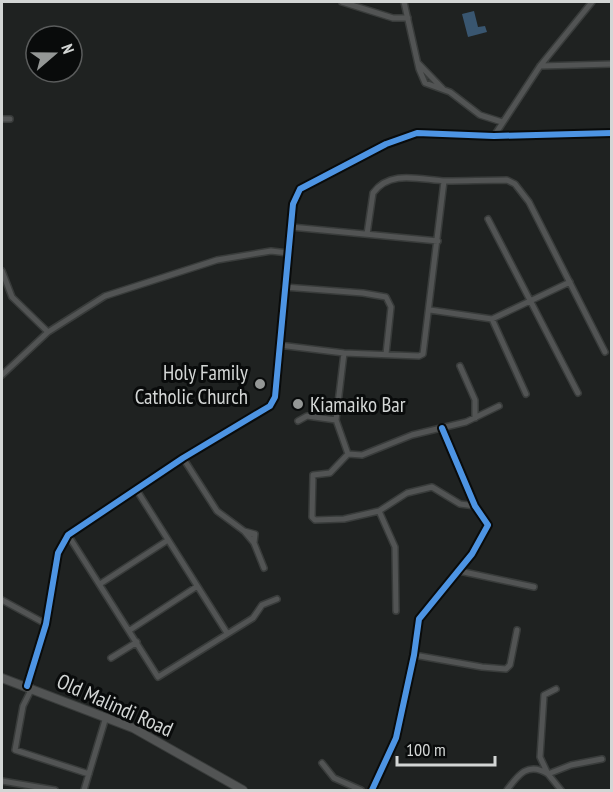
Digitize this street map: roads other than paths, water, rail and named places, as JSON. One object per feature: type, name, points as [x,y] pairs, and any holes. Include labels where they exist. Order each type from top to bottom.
[{"type":"main road","name":"Old Malindi Road","points":[[2,678],[139,731],[243,790]]},
{"type":"street","points":[[342,2],[393,18],[408,18]]},
{"type":"street","points":[[404,2],[417,62],[425,83],[446,91],[480,115],[502,122]]},
{"type":"street","points":[[494,136],[540,66],[592,2]]},
{"type":"street","points":[[540,66],[612,64]]},
{"type":"street","points":[[2,119],[10,119]]},
{"type":"street","points":[[90,774],[15,750],[23,706],[46,624],[58,553],[68,535],[183,458],[270,406],[274,397],[294,198],[300,189],[387,144],[417,133],[494,136],[612,133]]},
{"type":"street","points":[[367,234],[373,193],[383,182],[411,177],[444,181],[507,180],[515,184],[529,202],[605,352]]},
{"type":"street","points":[[279,345],[344,352],[423,354],[444,181]]},
{"type":"street","points":[[488,219],[528,301],[578,393]]},
{"type":"street","points":[[291,227],[438,241]]},
{"type":"street","points":[[2,375],[48,332],[105,296],[217,260],[271,251],[288,253]]},
{"type":"street","points":[[2,271],[17,303],[48,332]]},
{"type":"street","points":[[430,310],[492,319],[570,282]]},
{"type":"street","points":[[284,287],[386,297],[391,307],[386,354]]},
{"type":"street","points":[[492,319],[526,394]]},
{"type":"street","points":[[344,352],[336,420],[348,454]]},
{"type":"street","points":[[460,366],[475,400],[475,418]]},
{"type":"street","points":[[475,507],[460,504],[432,487],[407,493],[379,511],[344,519],[313,518],[310,505],[313,475],[330,473],[348,454],[362,454],[412,435],[475,418],[499,406]]},
{"type":"street","points":[[298,421],[307,416],[336,420]]},
{"type":"street","points":[[372,790],[396,738],[414,655],[419,619],[459,571],[488,525],[475,507],[442,428]]},
{"type":"street","points":[[183,458],[217,511],[244,531],[254,543],[264,568]]},
{"type":"street","points":[[136,489],[227,633]]},
{"type":"street","points":[[379,511],[395,547],[396,611]]},
{"type":"street","points":[[68,535],[158,677]]},
{"type":"street","points":[[100,584],[168,540]]},
{"type":"street","points":[[459,571],[534,588]]},
{"type":"street","points":[[130,630],[196,587]]},
{"type":"street","points":[[151,681],[253,618],[262,605],[277,599]]},
{"type":"street","points":[[2,600],[46,624]]},
{"type":"street","points":[[414,655],[506,669],[510,665],[517,630]]},
{"type":"street","points":[[111,658],[137,642]]},
{"type":"street","points":[[555,689],[545,693],[540,750],[548,774],[561,790]]},
{"type":"street","points":[[84,790],[106,717]]},
{"type":"street","points":[[548,774],[571,765],[602,759]]},
{"type":"street","points":[[322,763],[334,778],[361,790]]},
{"type":"street","points":[[507,790],[514,778],[528,769],[541,770],[548,774]]},
{"type":"street","points":[[2,781],[55,790]]},
{"type":"water","points":[[474,11],[478,27],[485,26],[487,32],[468,37],[462,14]]},
{"type":"place","name":"Holy Family Catholic Church","points":[[260,384]]},
{"type":"place","name":"Kiamaiko Bar","points":[[298,404]]}]
